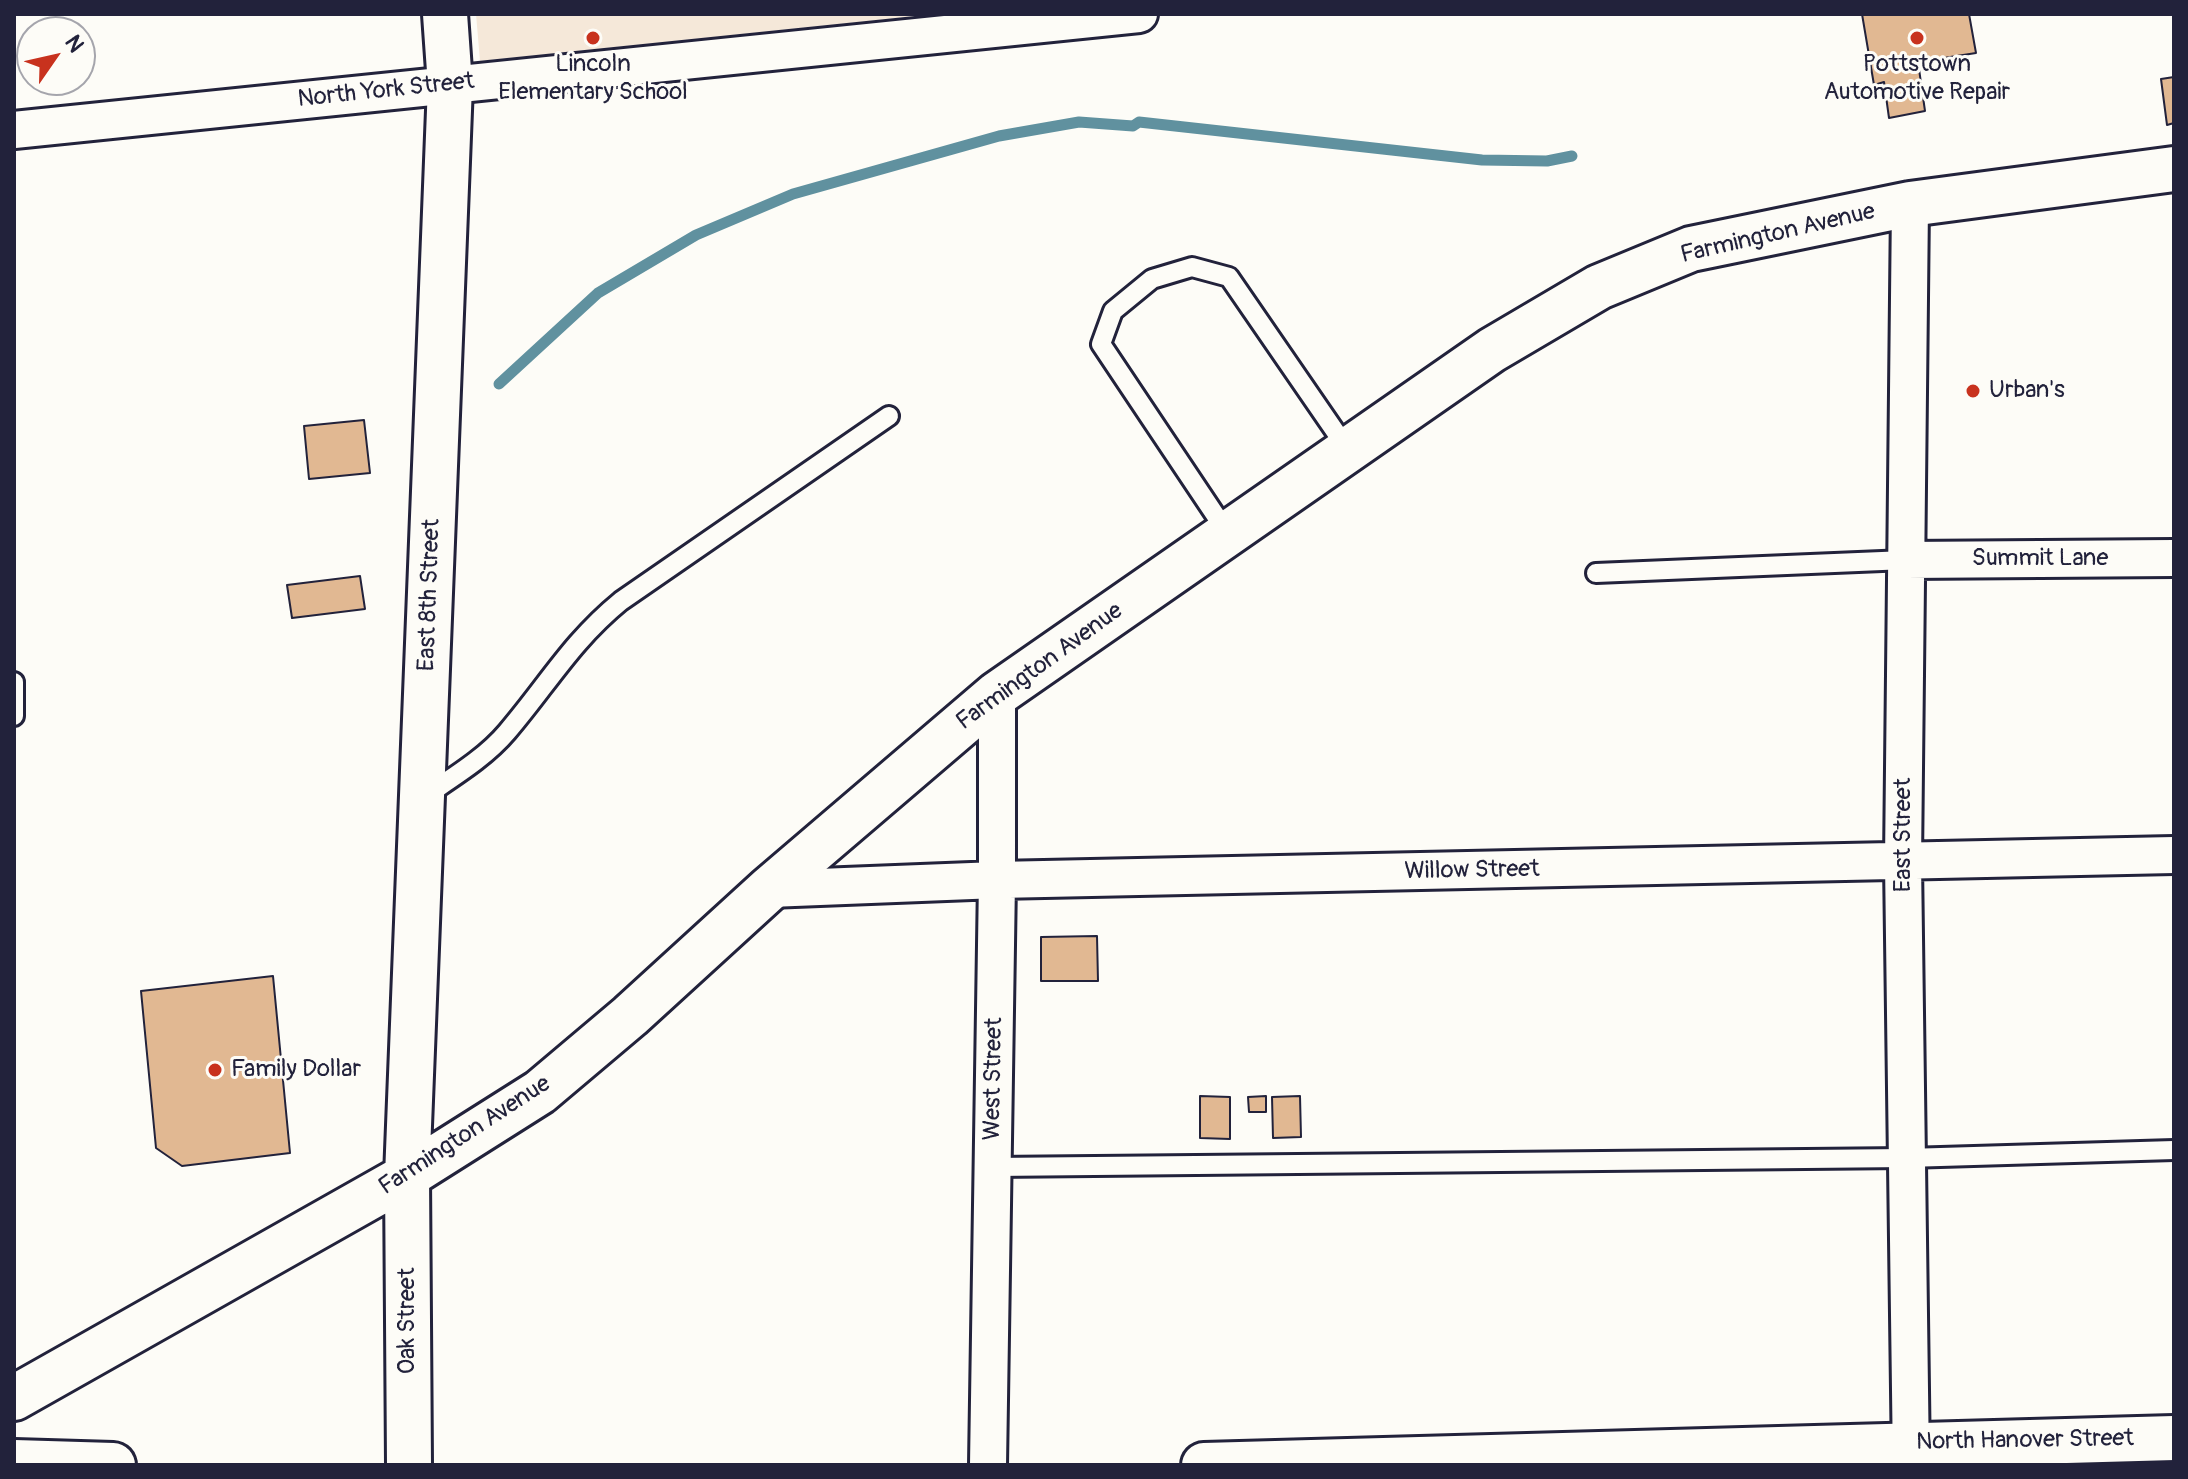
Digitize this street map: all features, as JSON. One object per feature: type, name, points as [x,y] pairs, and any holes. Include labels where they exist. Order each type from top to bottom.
[{"type":"street","name":"East 8th Street","points":[[407,1176],[450,85],[445,14]]},
{"type":"street","name":"North York Street","points":[[14,130],[1050,18],[1139,14]]},
{"type":"street","name":"Farmington Avenue","points":[[14,1398],[407,1176],[540,1092],[630,1016],[769,889],[997,694],[1492,350],[1599,287],[1691,249],[1910,204],[2174,169]]},
{"type":"street","name":"East Street","points":[[1910,204],[1903,862],[1911,1454]]},
{"type":"street","name":"Summit Lane","points":[[1906,560],[2174,558]]},
{"type":"street","name":"West Street","points":[[988,1465],[997,694]]},
{"type":"street","name":"Willow Street","points":[[769,889],[997,880],[2174,855]]},
{"type":"street","name":"Oak Street","points":[[407,1176],[409,1465]]},
{"type":"street","name":"North Hanover Street","points":[[1204,1465],[1911,1454],[2174,1438]]},
{"type":"street","points":[[14,1462],[113,1465]]},
{"type":"lane","points":[[1228,534],[1101,344],[1113,311],[1152,279],[1192,267],[1229,277],[1348,450]]},
{"type":"lane","points":[[422,798],[479,758],[506,733],[572,647],[621,601],[889,416]]},
{"type":"lane","points":[[1596,573],[1906,560]]},
{"type":"lane","points":[[14,682],[14,716]]},
{"type":"lane","points":[[993,1167],[1907,1158],[2174,1150]]},
{"type":"shaded area","name":"Lincoln Elementary School","points":[[476,14],[937,14],[480,61]]},
{"type":"building","points":[[1862,14],[1969,14],[1976,53],[1918,62],[1925,111],[1889,118],[1884,82],[1874,85]]},
{"type":"building","points":[[2174,77],[2174,123],[2167,125],[2161,79]]},
{"type":"building","points":[[364,420],[370,473],[309,479],[304,426]]},
{"type":"building","points":[[360,576],[365,609],[292,618],[287,585]]},
{"type":"building","points":[[1097,936],[1098,981],[1041,981],[1041,937]]},
{"type":"building","name":"Family Dollar","points":[[273,976],[290,1153],[182,1166],[156,1148],[141,991]]},
{"type":"building","points":[[1200,1096],[1230,1097],[1230,1139],[1200,1138]]},
{"type":"building","points":[[1266,1096],[1266,1112],[1249,1112],[1248,1097]]},
{"type":"building","points":[[1300,1096],[1301,1137],[1273,1138],[1272,1097]]},
{"type":"waterway","points":[[499,384],[598,293],[696,235],[793,194],[999,136],[1079,122],[1133,126],[1139,122],[1482,160],[1547,161],[1572,156]]},
{"type":"place","name":"Lincoln Elementary School","points":[[593,38]]},
{"type":"place","name":"Pottstown Automotive Repair","points":[[1917,38]]},
{"type":"place","name":"Urban's","points":[[1973,391]]},
{"type":"place","name":"Family Dollar","points":[[215,1070]]}]
